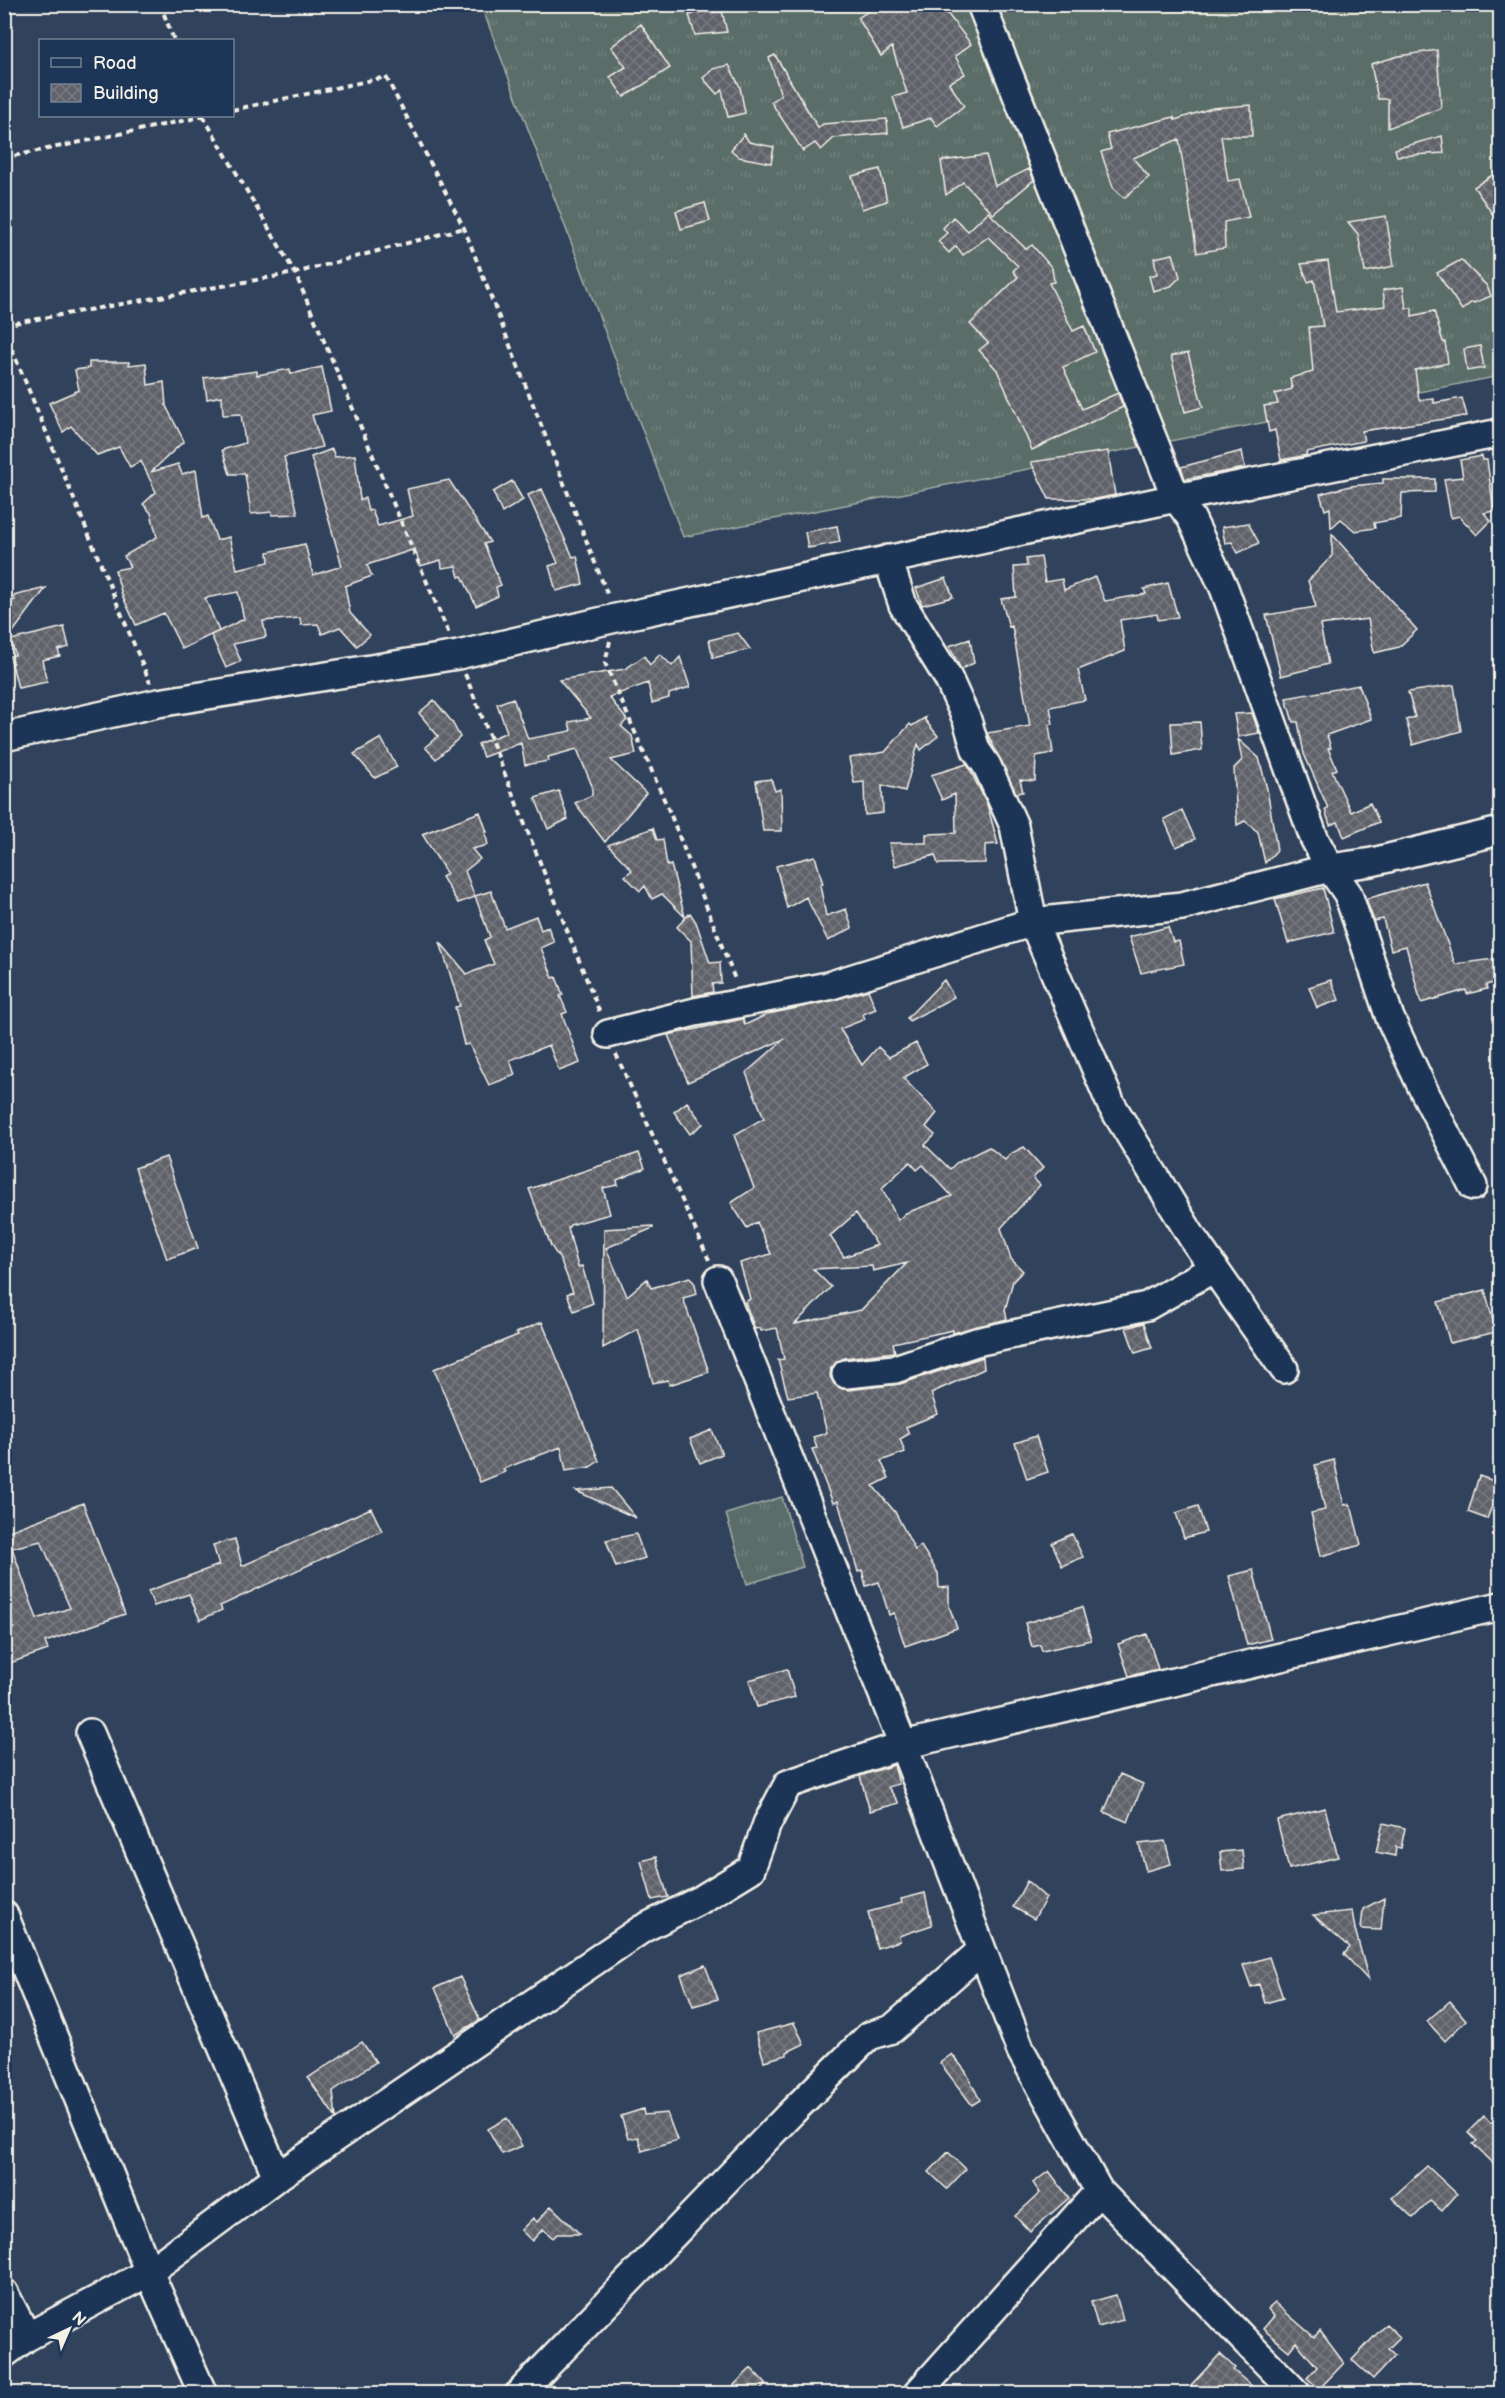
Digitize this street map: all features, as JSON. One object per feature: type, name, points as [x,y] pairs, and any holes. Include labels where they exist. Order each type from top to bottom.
[{"type":"street","points":[[981,4],[1176,498],[1191,518],[1224,588],[1314,838],[1330,868],[1348,894],[1390,1018],[1417,1077],[1473,1186]]},
{"type":"street","points":[[4,737],[158,703],[458,655],[888,559],[1500,433]]},
{"type":"street","points":[[888,559],[903,605],[948,678],[967,720],[976,750],[987,766],[1014,826],[1033,922],[1111,1104],[1214,1268],[1284,1369]]},
{"type":"street","points":[[608,1034],[743,1001],[828,986],[1033,922],[1189,905],[1330,868],[1372,862],[1500,831]]},
{"type":"street","points":[[846,1374],[895,1369],[976,1342],[1147,1306],[1214,1268]]},
{"type":"street","points":[[718,1280],[903,1744],[1021,2051],[1099,2191],[1292,2392]]},
{"type":"street","points":[[4,2354],[27,2337],[149,2272],[277,2177],[642,1929],[702,1899],[751,1869],[767,1824],[788,1784],[903,1744],[1500,1606]]},
{"type":"street","points":[[90,1733],[277,2177]]},
{"type":"street","points":[[4,1916],[149,2272],[203,2394]]},
{"type":"street","points":[[519,2394],[792,2111],[869,2036],[892,2029],[982,1950]]},
{"type":"street","points":[[916,2394],[1099,2191]]},
{"type":"street","points":[[4,2293],[27,2337]]},
{"type":"path","points":[[160,4],[174,39]]},
{"type":"path","points":[[234,110],[386,77],[464,228],[616,618],[605,663],[670,813],[743,1001]]},
{"type":"path","points":[[4,159],[199,117]]},
{"type":"path","points":[[205,117],[296,273],[458,655],[631,1093],[718,1280]]},
{"type":"path","points":[[4,325],[296,273],[464,228]]},
{"type":"path","points":[[4,330],[158,703]]},
{"type":"green space","points":[[481,5],[1500,5],[1500,376],[683,537]]},
{"type":"green space","points":[[782,1497],[803,1567],[747,1584],[726,1514]]},
{"type":"building","points":[[879,4],[940,4],[971,44],[955,56],[965,74],[949,83],[964,106],[937,126],[931,118],[903,127],[893,97],[907,93],[892,47],[881,56],[858,18]]},
{"type":"building","points":[[710,9],[711,13],[722,11],[727,32],[695,35],[689,15]]},
{"type":"building","points":[[641,24],[670,68],[624,97],[610,77],[626,67],[611,47]]},
{"type":"building","points":[[1437,50],[1441,108],[1388,128],[1388,99],[1378,99],[1371,64],[1399,56]]},
{"type":"building","points":[[775,55],[818,128],[823,124],[887,119],[888,133],[834,138],[821,150],[815,143],[803,151],[771,102],[781,95],[769,58]]},
{"type":"building","points":[[729,65],[740,87],[745,113],[728,117],[722,90],[717,94],[703,78],[713,69]]},
{"type":"building","points":[[1251,105],[1252,136],[1221,136],[1228,181],[1240,179],[1249,217],[1224,222],[1225,248],[1197,253],[1179,139],[1133,158],[1149,177],[1124,198],[1113,187],[1101,152],[1111,149],[1107,134],[1174,117],[1175,120],[1212,108]]},
{"type":"building","points":[[744,134],[749,142],[774,147],[771,163],[739,157],[731,150]]},
{"type":"building","points":[[1442,136],[1444,153],[1397,156],[1395,149]]},
{"type":"building","points":[[986,155],[995,186],[1029,169],[1034,180],[993,214],[963,182],[946,195],[941,161]]},
{"type":"building","points":[[880,169],[887,201],[862,209],[852,176]]},
{"type":"building","points":[[1500,170],[1500,225],[1474,187]]},
{"type":"building","points":[[705,203],[710,221],[681,229],[676,211]]},
{"type":"building","points":[[988,212],[1026,249],[1032,245],[1052,268],[1054,282],[1049,283],[1073,331],[1084,326],[1095,352],[1063,367],[1082,409],[1118,393],[1123,407],[1032,450],[997,370],[979,350],[988,343],[970,324],[1018,277],[1013,271],[1018,266],[988,237],[963,255],[956,246],[949,253],[938,241],[947,233],[943,228],[953,217],[968,231]]},
{"type":"building","points":[[1386,216],[1394,266],[1365,272],[1358,234],[1348,222]]},
{"type":"building","points":[[1173,254],[1180,277],[1171,286],[1153,291],[1149,276],[1157,274],[1154,258]]},
{"type":"building","points":[[1461,260],[1487,286],[1491,296],[1472,302],[1462,310],[1437,273]]},
{"type":"building","points":[[1328,261],[1336,312],[1385,306],[1383,290],[1403,287],[1406,308],[1412,308],[1412,316],[1434,311],[1443,342],[1445,342],[1448,363],[1415,370],[1419,400],[1434,399],[1434,403],[1462,398],[1467,416],[1362,431],[1364,441],[1306,452],[1307,455],[1281,460],[1275,430],[1269,432],[1264,406],[1278,404],[1275,394],[1292,389],[1290,378],[1313,372],[1309,327],[1323,326],[1314,280],[1308,282],[1301,264]]},
{"type":"building","points":[[1480,346],[1484,368],[1467,371],[1464,349]]},
{"type":"building","points":[[1188,353],[1203,407],[1185,412],[1171,356]]},
{"type":"building","points":[[89,362],[129,362],[129,365],[146,363],[148,385],[164,382],[166,406],[184,441],[151,472],[178,464],[182,474],[196,470],[203,518],[208,516],[217,540],[229,537],[237,569],[269,562],[268,552],[305,544],[313,575],[342,566],[311,457],[332,449],[335,457],[355,455],[360,500],[365,498],[368,511],[372,510],[378,526],[413,516],[407,489],[449,480],[490,542],[484,544],[501,585],[496,587],[498,596],[476,606],[462,576],[459,577],[456,566],[442,568],[441,560],[420,566],[415,549],[367,565],[372,576],[345,586],[350,613],[370,635],[357,646],[340,627],[322,634],[318,624],[301,625],[300,618],[263,621],[266,637],[233,644],[241,661],[226,668],[211,635],[244,619],[238,592],[205,598],[219,631],[182,649],[164,613],[136,625],[122,595],[115,570],[130,567],[124,556],[157,537],[151,513],[143,504],[156,492],[141,461],[130,467],[119,447],[97,455],[71,426],[63,432],[49,403],[79,390],[75,370],[89,368]]},
{"type":"building","points":[[322,367],[331,411],[312,415],[322,447],[284,457],[298,514],[272,515],[272,512],[251,514],[245,474],[230,474],[222,450],[245,443],[241,414],[223,415],[222,396],[207,399],[204,378],[257,371],[257,375],[290,369],[291,374]]},
{"type":"building","points":[[1108,451],[1115,495],[1096,499],[1049,499],[1031,462]]},
{"type":"building","points":[[1242,451],[1245,468],[1185,479],[1181,467]]},
{"type":"building","points":[[1482,456],[1483,460],[1487,460],[1494,511],[1484,513],[1491,521],[1477,535],[1459,516],[1451,518],[1444,479],[1463,477],[1460,460]]},
{"type":"building","points":[[1383,479],[1435,479],[1435,492],[1402,493],[1401,518],[1374,523],[1375,528],[1355,531],[1341,519],[1331,528],[1330,508],[1325,510],[1320,494],[1350,486],[1383,483]]},
{"type":"building","points":[[512,481],[523,500],[502,513],[493,492]]},
{"type":"building","points":[[542,489],[573,557],[577,556],[583,584],[556,591],[549,566],[558,563],[528,495]]},
{"type":"building","points":[[1248,523],[1259,543],[1238,553],[1232,542],[1225,543],[1222,527]]},
{"type":"building","points":[[837,526],[840,542],[808,548],[805,532]]},
{"type":"building","points":[[1332,534],[1417,630],[1399,647],[1374,653],[1368,619],[1320,625],[1328,664],[1281,676],[1266,615],[1316,607],[1308,581],[1332,556]]},
{"type":"building","points":[[1041,557],[1045,582],[1062,579],[1064,590],[1095,577],[1105,601],[1146,594],[1144,589],[1168,583],[1178,617],[1158,620],[1157,614],[1120,620],[1125,651],[1078,670],[1085,700],[1050,707],[1053,724],[1049,725],[1053,753],[1036,756],[1035,781],[1020,780],[1023,792],[1016,793],[987,733],[1030,726],[1012,626],[1009,627],[1001,599],[1016,597],[1014,567],[1027,566],[1026,559]]},
{"type":"building","points":[[946,578],[953,597],[922,605],[916,588]]},
{"type":"building","points":[[46,588],[10,636],[4,603],[15,600],[13,596]]},
{"type":"building","points":[[64,627],[69,647],[58,650],[60,656],[42,660],[47,682],[18,688],[10,656],[15,655],[11,640]]},
{"type":"building","points":[[738,633],[750,649],[713,658],[709,640]]},
{"type":"building","points":[[970,639],[974,663],[961,669],[949,646]]},
{"type":"building","points":[[660,654],[672,666],[680,657],[690,687],[669,694],[669,698],[652,703],[648,683],[609,697],[627,720],[621,726],[632,736],[636,754],[611,760],[646,793],[605,842],[575,803],[592,795],[592,786],[577,749],[548,757],[549,761],[525,765],[521,743],[483,757],[478,744],[507,732],[497,704],[513,698],[528,739],[571,731],[569,722],[591,718],[559,680],[625,669],[644,656],[650,665]]},
{"type":"building","points":[[1359,685],[1371,719],[1327,735],[1331,748],[1328,748],[1337,769],[1332,771],[1351,812],[1370,803],[1379,822],[1344,837],[1338,822],[1330,825],[1325,810],[1328,808],[1304,754],[1298,722],[1293,722],[1286,698]]},
{"type":"building","points":[[1454,685],[1461,731],[1413,745],[1406,720],[1415,717],[1408,692]]},
{"type":"building","points":[[434,700],[452,722],[460,737],[436,759],[425,747],[438,736],[419,713]]},
{"type":"building","points":[[1252,713],[1259,733],[1238,737],[1234,714]]},
{"type":"building","points":[[926,717],[925,720],[938,736],[921,750],[918,744],[905,791],[882,785],[883,813],[865,815],[864,782],[854,783],[849,758],[885,752],[910,724],[912,726]]},
{"type":"building","points":[[1200,722],[1202,750],[1173,755],[1171,723]]},
{"type":"building","points":[[381,738],[397,767],[375,778],[354,754]]},
{"type":"building","points":[[1238,739],[1259,758],[1267,789],[1277,850],[1265,863],[1258,832],[1245,821],[1237,825],[1234,768],[1242,760]]},
{"type":"building","points":[[967,764],[987,804],[998,844],[985,845],[985,863],[938,864],[935,855],[895,866],[889,843],[926,843],[926,834],[956,833],[955,794],[942,800],[931,775]]},
{"type":"building","points":[[771,779],[775,791],[781,789],[782,831],[763,831],[756,781]]},
{"type":"building","points":[[559,791],[568,819],[548,829],[535,798]]},
{"type":"building","points":[[1182,810],[1195,839],[1176,847],[1164,819]]},
{"type":"building","points":[[480,812],[487,832],[485,832],[488,845],[472,849],[480,859],[465,871],[475,897],[458,903],[442,877],[447,874],[422,834]]},
{"type":"building","points":[[653,828],[657,840],[663,839],[667,866],[671,865],[685,917],[662,894],[652,899],[645,886],[640,891],[625,876],[632,870],[608,845]]},
{"type":"building","points":[[815,856],[823,884],[820,885],[826,916],[846,909],[852,928],[828,941],[806,897],[787,908],[776,866]]},
{"type":"building","points":[[1425,882],[1455,964],[1494,959],[1497,982],[1486,985],[1487,989],[1467,994],[1466,990],[1421,1003],[1406,946],[1391,950],[1383,919],[1374,921],[1366,899]]},
{"type":"building","points":[[1323,888],[1334,932],[1288,943],[1275,899]]},
{"type":"building","points":[[491,891],[505,928],[536,916],[541,930],[548,927],[554,942],[541,948],[553,978],[556,977],[563,995],[560,996],[567,1012],[562,1014],[580,1063],[559,1071],[549,1045],[510,1060],[515,1075],[489,1085],[469,1044],[464,1045],[455,1007],[460,1006],[440,942],[467,974],[494,964],[484,940],[490,937],[475,896]]},
{"type":"building","points":[[690,913],[696,922],[710,963],[720,962],[721,983],[712,984],[713,992],[693,996],[691,941],[677,927]]},
{"type":"building","points":[[1168,927],[1173,942],[1179,941],[1184,964],[1141,973],[1129,937]]},
{"type":"building","points":[[944,980],[954,997],[909,1021],[907,1018]]},
{"type":"building","points":[[1331,980],[1339,1000],[1317,1008],[1309,987]]},
{"type":"building","points":[[868,990],[876,1009],[863,1014],[865,1019],[840,1029],[862,1065],[878,1047],[889,1057],[916,1043],[927,1064],[903,1078],[937,1113],[926,1127],[935,1135],[925,1145],[950,1169],[956,1163],[989,1147],[1005,1160],[1012,1153],[1024,1147],[1043,1168],[1033,1178],[1040,1185],[1001,1228],[1011,1259],[1023,1271],[1013,1281],[1005,1310],[1007,1319],[953,1333],[953,1330],[893,1343],[895,1352],[844,1358],[831,1368],[830,1376],[834,1384],[848,1390],[900,1384],[983,1357],[984,1369],[931,1393],[938,1414],[906,1427],[909,1434],[900,1439],[905,1452],[881,1461],[889,1478],[873,1486],[895,1512],[915,1550],[921,1546],[938,1573],[939,1588],[949,1587],[949,1606],[957,1628],[905,1646],[894,1613],[889,1615],[879,1582],[866,1586],[862,1570],[858,1572],[838,1501],[833,1503],[812,1449],[817,1448],[813,1437],[827,1433],[817,1393],[788,1397],[778,1360],[784,1359],[777,1328],[761,1331],[760,1328],[755,1329],[745,1302],[750,1299],[740,1263],[771,1254],[757,1222],[747,1228],[731,1203],[754,1188],[734,1135],[764,1118],[746,1073],[784,1039],[688,1082],[668,1035],[743,1019],[745,1025],[768,1014],[831,1001]],"holes":[[[910,1162],[917,1170],[923,1165],[952,1196],[906,1213],[898,1220],[882,1188]],[[856,1213],[877,1245],[844,1257],[830,1236]],[[907,1263],[861,1310],[795,1324],[831,1287],[813,1269],[872,1266],[873,1271]]]},
{"type":"building","points":[[687,1102],[703,1124],[690,1134],[674,1112]]},
{"type":"building","points":[[639,1153],[645,1168],[617,1180],[618,1185],[603,1188],[610,1214],[570,1225],[568,1228],[578,1267],[582,1266],[593,1303],[574,1311],[567,1294],[573,1292],[561,1261],[551,1246],[529,1189]]},
{"type":"building","points":[[166,1157],[198,1248],[167,1259],[135,1168]]},
{"type":"building","points":[[653,1226],[653,1228],[606,1248],[627,1296],[647,1279],[651,1288],[690,1277],[695,1284],[697,1294],[683,1298],[709,1372],[669,1385],[668,1380],[653,1383],[638,1329],[603,1348],[604,1229]]},
{"type":"building","points":[[1485,1290],[1496,1332],[1450,1343],[1438,1302]]},
{"type":"building","points":[[542,1322],[599,1461],[590,1467],[566,1471],[561,1447],[503,1469],[505,1472],[480,1482],[434,1369],[518,1335],[516,1333]]},
{"type":"building","points":[[1144,1323],[1152,1348],[1135,1353],[1126,1328]]},
{"type":"building","points":[[712,1430],[722,1454],[700,1463],[690,1439]]},
{"type":"building","points":[[1036,1436],[1048,1472],[1027,1479],[1015,1443]]},
{"type":"building","points":[[1334,1460],[1344,1505],[1349,1504],[1352,1509],[1361,1545],[1321,1556],[1311,1513],[1325,1510],[1315,1465]]},
{"type":"building","points":[[1479,1476],[1500,1483],[1496,1502],[1494,1501],[1487,1519],[1468,1512]]},
{"type":"building","points":[[611,1488],[636,1518],[576,1491]]},
{"type":"building","points":[[83,1503],[125,1614],[45,1642],[48,1650],[4,1665],[4,1631],[14,1628],[4,1602],[4,1533]],"holes":[[[41,1541],[70,1608],[37,1619],[12,1548]]]},
{"type":"building","points":[[1198,1506],[1206,1532],[1184,1538],[1176,1513]]},
{"type":"building","points":[[371,1508],[382,1531],[220,1606],[222,1610],[200,1620],[189,1594],[154,1606],[148,1591],[219,1565],[213,1545],[235,1539],[242,1566]]},
{"type":"building","points":[[636,1534],[645,1558],[616,1567],[606,1540]]},
{"type":"building","points":[[1072,1534],[1083,1557],[1062,1566],[1052,1543]]},
{"type":"building","points":[[1253,1570],[1271,1639],[1247,1645],[1229,1576]]},
{"type":"building","points":[[1082,1607],[1091,1640],[1042,1651],[1040,1645],[1032,1647],[1025,1623]]},
{"type":"building","points":[[1147,1634],[1158,1669],[1129,1676],[1118,1644]]},
{"type":"building","points":[[787,1669],[795,1697],[757,1707],[749,1680]]},
{"type":"building","points":[[894,1765],[899,1784],[888,1787],[899,1803],[870,1811],[860,1776]]},
{"type":"building","points":[[1120,1774],[1143,1784],[1128,1822],[1104,1812]]},
{"type":"building","points":[[1325,1808],[1338,1857],[1289,1869],[1277,1820]]},
{"type":"building","points":[[1383,1823],[1405,1828],[1401,1848],[1396,1847],[1395,1856],[1376,1852]]},
{"type":"building","points":[[1165,1841],[1171,1864],[1146,1871],[1139,1844]]},
{"type":"building","points":[[1242,1850],[1244,1869],[1222,1871],[1220,1852]]},
{"type":"building","points":[[656,1857],[668,1897],[652,1900],[641,1861]]},
{"type":"building","points":[[1027,1881],[1046,1898],[1034,1919],[1013,1907]]},
{"type":"building","points":[[925,1893],[932,1925],[899,1936],[900,1941],[877,1948],[868,1912],[902,1903],[901,1899]]},
{"type":"building","points":[[1384,1898],[1381,1930],[1361,1929],[1363,1909]]},
{"type":"building","points":[[1352,1911],[1369,1981],[1344,1954],[1350,1947],[1313,1915]]},
{"type":"building","points":[[1269,1957],[1283,1998],[1265,2003],[1259,1984],[1251,1987],[1243,1965]]},
{"type":"building","points":[[705,1965],[718,1999],[693,2006],[681,1975]]},
{"type":"building","points":[[460,1977],[480,2020],[455,2035],[435,1988]]},
{"type":"building","points":[[1450,2001],[1466,2020],[1445,2041],[1427,2021]]},
{"type":"building","points":[[794,2023],[804,2044],[787,2052],[787,2055],[764,2061],[756,2033]]},
{"type":"building","points":[[362,2042],[376,2062],[333,2091],[336,2118],[308,2078]]},
{"type":"building","points":[[952,2054],[966,2072],[980,2100],[972,2105],[940,2063]]},
{"type":"building","points":[[643,2109],[644,2115],[667,2113],[677,2140],[642,2151],[638,2137],[628,2139],[621,2116]]},
{"type":"building","points":[[1500,2115],[1500,2171],[1473,2144],[1477,2141],[1468,2132],[1484,2116],[1491,2123]]},
{"type":"building","points":[[507,2118],[522,2146],[502,2154],[488,2129]]},
{"type":"building","points":[[948,2152],[966,2169],[947,2189],[929,2172]]},
{"type":"building","points":[[1427,2166],[1457,2194],[1442,2211],[1430,2201],[1413,2218],[1392,2198]]},
{"type":"building","points":[[1049,2171],[1069,2198],[1030,2232],[1015,2216],[1040,2193],[1033,2183]]},
{"type":"building","points":[[551,2206],[580,2234],[557,2234],[553,2238],[543,2229],[532,2241],[521,2230],[533,2218],[537,2222]]},
{"type":"building","points":[[1116,2295],[1123,2320],[1098,2327],[1091,2302]]},
{"type":"building","points":[[1275,2303],[1314,2337],[1320,2331],[1344,2363],[1319,2389],[1307,2378],[1317,2367],[1296,2342],[1289,2351],[1263,2329],[1274,2316],[1268,2309]]},
{"type":"building","points":[[1386,2324],[1400,2337],[1388,2349],[1395,2355],[1373,2379],[1352,2360]]},
{"type":"building","points":[[1220,2354],[1235,2368],[1233,2370],[1261,2394],[1200,2394],[1191,2385]]},
{"type":"building","points":[[751,2368],[766,2384],[757,2394],[740,2394],[733,2386]]}]
